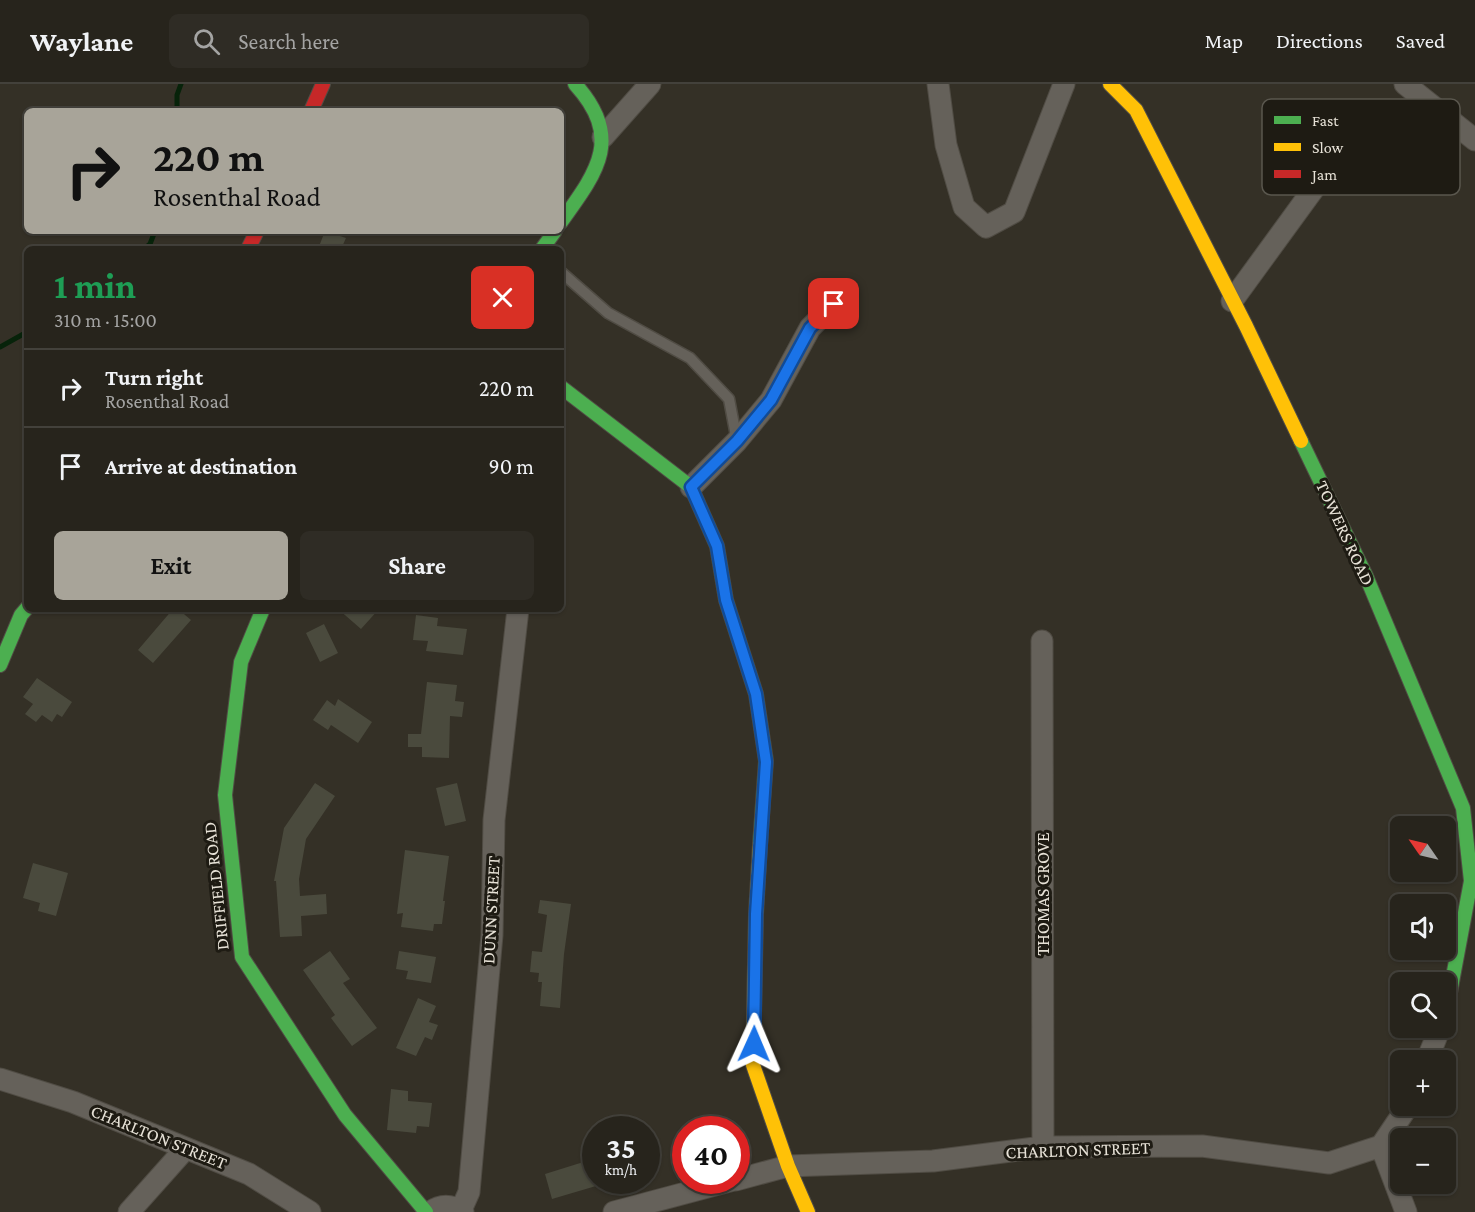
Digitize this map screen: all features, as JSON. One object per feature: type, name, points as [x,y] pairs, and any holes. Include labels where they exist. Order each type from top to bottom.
[{"type":"street","points":[[312,108],[323,84]]},
{"type":"street","points":[[575,84],[597,113],[603,138]]},
{"type":"street","points":[[564,217],[594,172],[603,138],[650,84]]},
{"type":"street","points":[[938,84],[946,145],[964,207],[986,227],[1014,212],[1064,84]]},
{"type":"street","name":"TOWERS ROAD","points":[[1110,84],[1136,110],[1246,326],[1366,576],[1469,809],[1471,881],[1454,972]]},
{"type":"street","points":[[1405,84],[1424,99]]},
{"type":"street","points":[[1460,128],[1475,140]]},
{"type":"street","points":[[1232,301],[1309,195]]},
{"type":"street","points":[[691,487],[737,441],[771,400],[810,328],[834,304]]},
{"type":"street","points":[[564,389],[691,487],[717,546],[726,600],[756,694],[766,762],[756,914],[753,1065],[788,1166],[808,1212]]},
{"type":"street","points":[[0,665],[24,612]]},
{"type":"street","name":"DRIFFIELD ROAD","points":[[262,612],[241,662],[225,795],[242,957],[345,1115],[428,1212]]},
{"type":"street","name":"DUNN STREET","points":[[462,1211],[469,1192],[492,935],[494,820],[518,612]]},
{"type":"street","name":"THOMAS GROVE","points":[[1042,641],[1043,1147]]},
{"type":"street","name":"CHARLTON STREET","points":[[0,1079],[73,1102],[249,1174],[310,1212]]},
{"type":"street","points":[[1401,1116],[1381,1146],[1406,1212]]},
{"type":"street","name":"CHARLTON STREET","points":[[750,1176],[788,1166],[933,1161],[1043,1147],[1202,1146],[1329,1163],[1381,1146]]},
{"type":"street","points":[[129,1212],[186,1148]]},
{"type":"street","name":"CHARLTON STREET","points":[[614,1212],[682,1194]]},
{"type":"street","points":[[428,1212],[444,1206],[452,1206],[462,1211]]},
{"type":"lane","points":[[564,275],[608,313],[690,358],[729,399],[737,441]]},
{"type":"building","points":[[324,234],[334,234],[346,238],[342,246],[319,246]]},
{"type":"building","points":[[170,612],[182,612],[191,620],[153,663],[138,650]]},
{"type":"building","points":[[341,612],[376,612],[361,629]]},
{"type":"building","points":[[416,615],[438,618],[437,626],[467,629],[463,655],[426,651],[428,641],[413,640]]},
{"type":"building","points":[[324,624],[338,653],[320,662],[306,633]]},
{"type":"building","points":[[37,678],[72,702],[62,717],[57,714],[52,722],[42,715],[36,722],[25,714],[33,704],[23,697]]},
{"type":"building","points":[[427,682],[457,685],[455,701],[464,702],[462,717],[450,716],[449,758],[422,757],[422,747],[408,747],[408,734],[421,734]]},
{"type":"building","points":[[338,699],[372,722],[358,743],[331,725],[328,730],[313,720],[327,700],[335,706]]},
{"type":"building","points":[[315,783],[335,796],[306,839],[299,879],[300,896],[326,894],[327,914],[301,916],[302,936],[280,937],[276,881],[274,881],[284,828]]},
{"type":"building","points":[[457,783],[466,821],[445,826],[436,788]]},
{"type":"building","points":[[405,850],[449,856],[442,924],[434,924],[433,931],[401,927],[403,913],[397,914]]},
{"type":"building","points":[[33,863],[68,873],[56,916],[38,911],[40,903],[23,898]]},
{"type":"building","points":[[540,900],[571,904],[560,1008],[540,1006],[542,982],[538,982],[539,973],[530,972],[532,951],[542,952],[547,915],[538,913]]},
{"type":"building","points":[[330,951],[350,979],[343,983],[377,1028],[352,1046],[331,1018],[335,1015],[303,970]]},
{"type":"building","points":[[399,951],[436,957],[431,983],[406,979],[408,971],[396,969]]},
{"type":"building","points":[[418,998],[436,1006],[429,1022],[438,1025],[432,1040],[425,1037],[416,1056],[396,1048]]},
{"type":"building","points":[[391,1089],[408,1091],[408,1101],[432,1103],[429,1127],[417,1126],[416,1133],[387,1130]]},
{"type":"building","points":[[582,1162],[582,1190],[552,1199],[545,1174]]},
{"type":"waterway","points":[[177,108],[177,95],[181,84]]},
{"type":"waterway","points":[[148,246],[154,234]]},
{"type":"waterway","points":[[0,347],[24,334]]},
{"type":"traffic: fast","points":[[564,218],[594,171],[600,154],[602,138],[599,121],[590,103],[575,84]]},
{"type":"traffic: fast","points":[[544,246],[553,234]]},
{"type":"traffic: fast","points":[[564,389],[691,487],[717,546],[726,600],[756,694],[766,761],[760,845]]},
{"type":"traffic: fast","points":[[1301,441],[1366,576],[1463,808],[1471,881],[1454,972]]},
{"type":"traffic: fast","points":[[0,665],[24,612]]},
{"type":"traffic: fast","points":[[262,612],[241,662],[225,795],[242,957],[345,1115],[426,1212]]},
{"type":"traffic: slow","points":[[1110,84],[1136,110],[1246,326],[1301,441]]},
{"type":"traffic: slow","points":[[760,845],[756,914],[753,1065],[788,1166],[808,1212]]},
{"type":"traffic: jam","points":[[312,108],[323,84]]},
{"type":"traffic: jam","points":[[250,246],[256,234]]},
{"type":"route","points":[[754,1044],[756,914],[766,762],[756,694],[726,600],[717,546],[691,487],[737,441],[771,400],[810,328],[834,304]]}]
